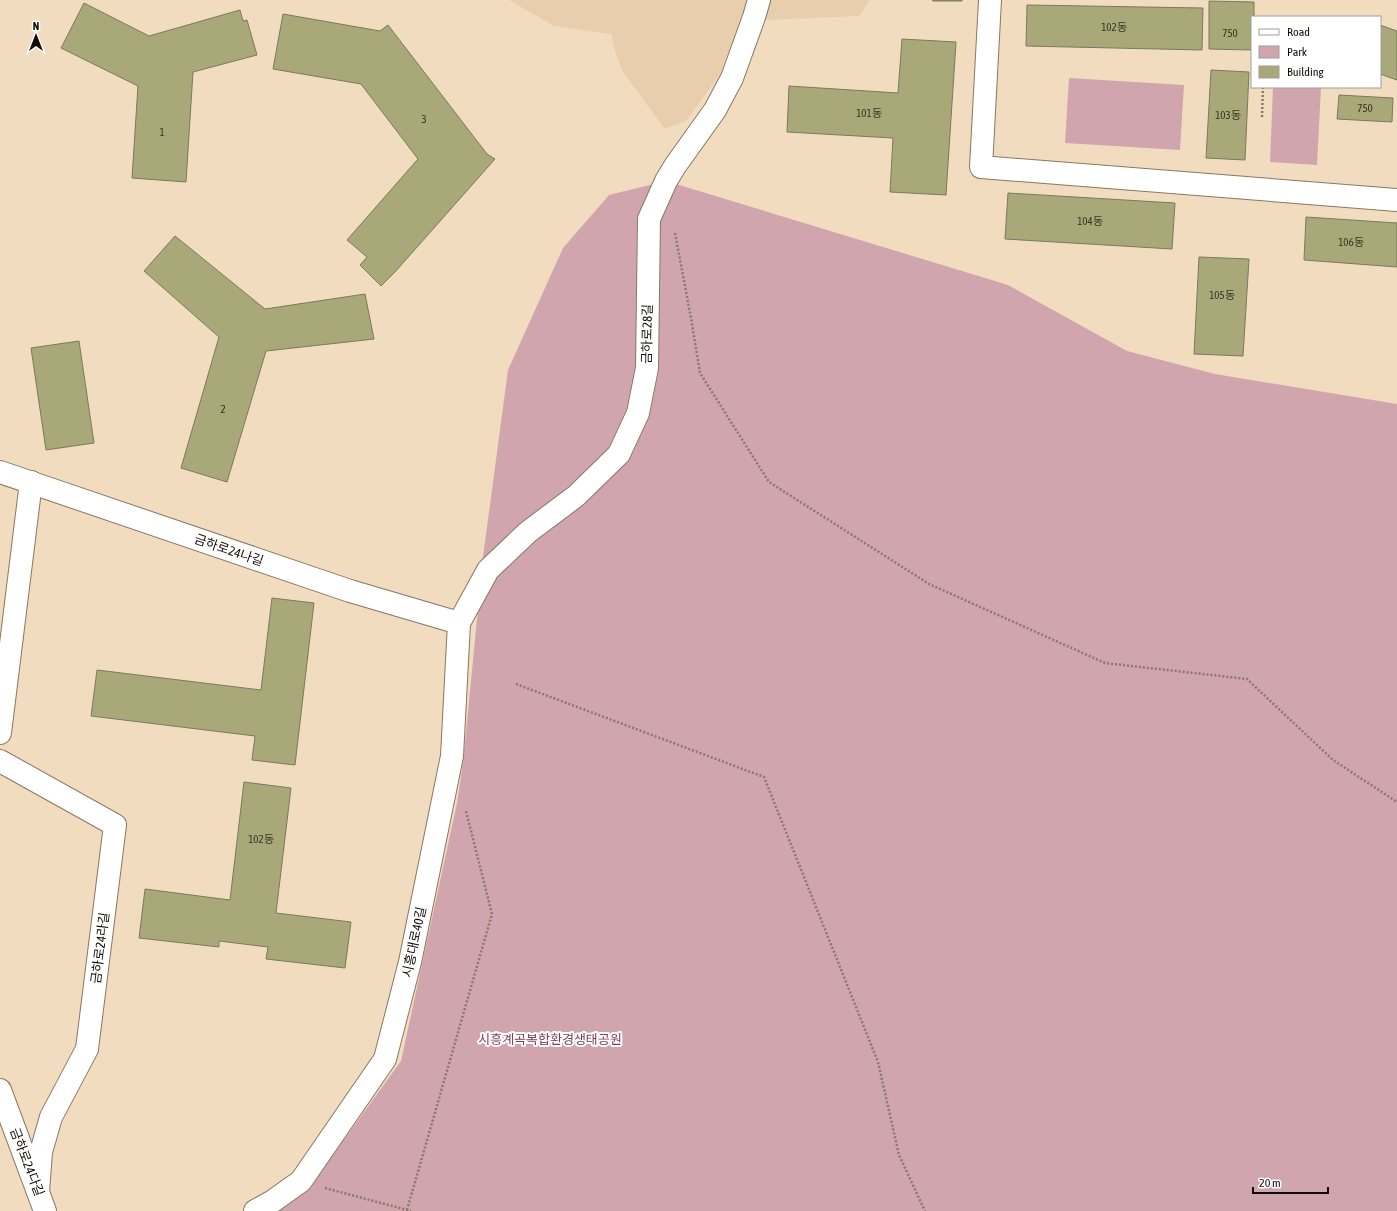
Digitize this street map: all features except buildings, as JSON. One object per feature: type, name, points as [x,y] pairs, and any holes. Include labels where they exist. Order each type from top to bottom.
[{"type":"street","name":"금하로28길","points":[[459,623],[488,570],[528,532],[576,496],[619,454],[638,413],[647,368],[649,219],[666,181],[715,110],[732,78],[759,0]]},
{"type":"street","points":[[990,0],[981,167],[1397,200]]},
{"type":"street","name":"금하로24나길","points":[[0,472],[350,591],[459,623]]},
{"type":"street","points":[[0,732],[31,482]]},
{"type":"street","name":"시흥대로40길","points":[[256,1211],[301,1181],[385,1060],[410,962],[452,756],[459,623]]},
{"type":"street","name":"금하로24라길","points":[[0,761],[115,825],[88,1049],[51,1117],[41,1152],[42,1202]]},
{"type":"street","name":"금하로24다길","points":[[0,1090],[42,1202]]},
{"type":"path","points":[[1262,117],[1263,88]]},
{"type":"path","points":[[675,228],[675,235],[692,318],[700,373],[769,482],[928,584],[1105,663],[1247,679],[1333,760],[1397,802]]},
{"type":"path","points":[[516,684],[764,777],[878,1062],[900,1154],[925,1211]]},
{"type":"path","points":[[407,1210],[492,914],[465,806]]},
{"type":"path","points":[[301,1181],[411,1211]]},
{"type":"shaded area","points":[[509,0],[747,0],[745,10],[720,74],[687,120],[665,129],[623,72],[616,54],[611,34],[554,26]]},
{"type":"shaded area","points":[[771,0],[870,0],[859,16],[764,20]]},
{"type":"green space","points":[[1069,78],[1184,85],[1180,150],[1065,143]]},
{"type":"green space","points":[[1273,88],[1321,88],[1317,165],[1270,162]]},
{"type":"green space","name":"시흥계곡복합환경생태공원","points":[[666,181],[1008,285],[1127,351],[1215,374],[1397,404],[1397,1211],[278,1211],[306,1192],[401,1061],[457,803],[463,763],[483,557],[508,370],[563,248],[609,195]]}]
